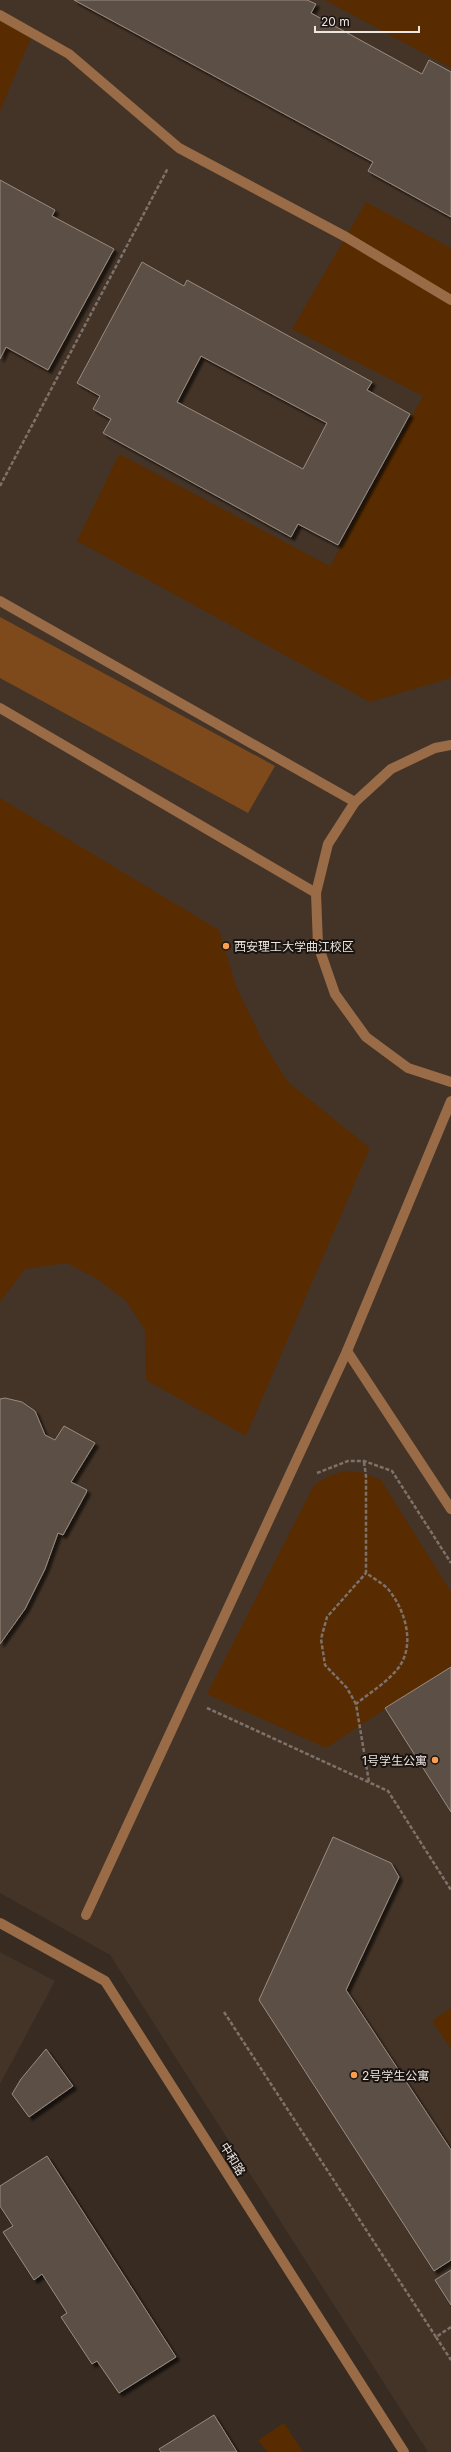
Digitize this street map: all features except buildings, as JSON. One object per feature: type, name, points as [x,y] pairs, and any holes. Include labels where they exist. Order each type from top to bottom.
[{"type":"street","points":[[0,14],[69,54],[179,148],[346,237],[451,300]]},
{"type":"street","points":[[0,601],[355,802]]},
{"type":"street","points":[[0,708],[316,893]]},
{"type":"street","points":[[451,745],[434,748],[391,769],[355,802],[328,844],[316,893],[318,945],[335,994],[366,1037],[408,1068],[451,1082]]},
{"type":"street","points":[[86,1915],[347,1351],[451,1100]]},
{"type":"street","points":[[347,1351],[451,1509]]},
{"type":"street","name":"中和路","points":[[0,1923],[105,1981],[404,2452]]},
{"type":"path","points":[[0,486],[179,148]]},
{"type":"path","points":[[369,1782],[356,1704],[347,1688],[325,1665],[322,1639],[327,1617],[366,1573],[366,1476],[364,1461],[392,1472],[451,1563]]},
{"type":"path","points":[[356,1704],[395,1673],[403,1661],[407,1644],[407,1626],[398,1603],[387,1588],[366,1573]]},
{"type":"path","points":[[202,1706],[388,1791],[451,1890]]},
{"type":"path","points":[[224,2012],[451,2360]]},
{"type":"path","points":[[436,2337],[451,2327]]},
{"type":"shaded area","name":"西安理工大学曲江校区","points":[[0,0],[451,0],[451,2452],[428,2452],[110,1955],[0,1893]]},
{"type":"shaded area","points":[[325,0],[451,0],[451,68]]},
{"type":"shaded area","points":[[0,16],[33,33],[0,111]]},
{"type":"shaded area","points":[[366,202],[451,248],[451,678],[370,702],[77,541],[119,454],[330,566],[423,396],[292,329]]},
{"type":"shaded area","points":[[0,617],[275,766],[248,813],[0,678]]},
{"type":"shaded area","points":[[0,798],[219,930],[236,986],[263,1042],[288,1082],[370,1148],[246,1436],[146,1380],[145,1330],[126,1301],[99,1280],[67,1263],[25,1269],[0,1302]]},
{"type":"shaded area","points":[[344,1471],[360,1472],[381,1480],[451,1592],[451,1666],[326,1748],[207,1694],[314,1485],[327,1477]]},
{"type":"shaded area","points":[[0,1952],[55,1981],[0,2084]]},
{"type":"shaded area","points":[[451,2008],[451,2049],[432,2021]]},
{"type":"shaded area","points":[[284,2423],[303,2452],[267,2452],[258,2440]]},
{"type":"place","name":"西安理工大学曲江校区","points":[[226,946]]},
{"type":"place","name":"1号学生公寓","points":[[435,1760]]},
{"type":"place","name":"2号学生公寓","points":[[354,2075]]}]
